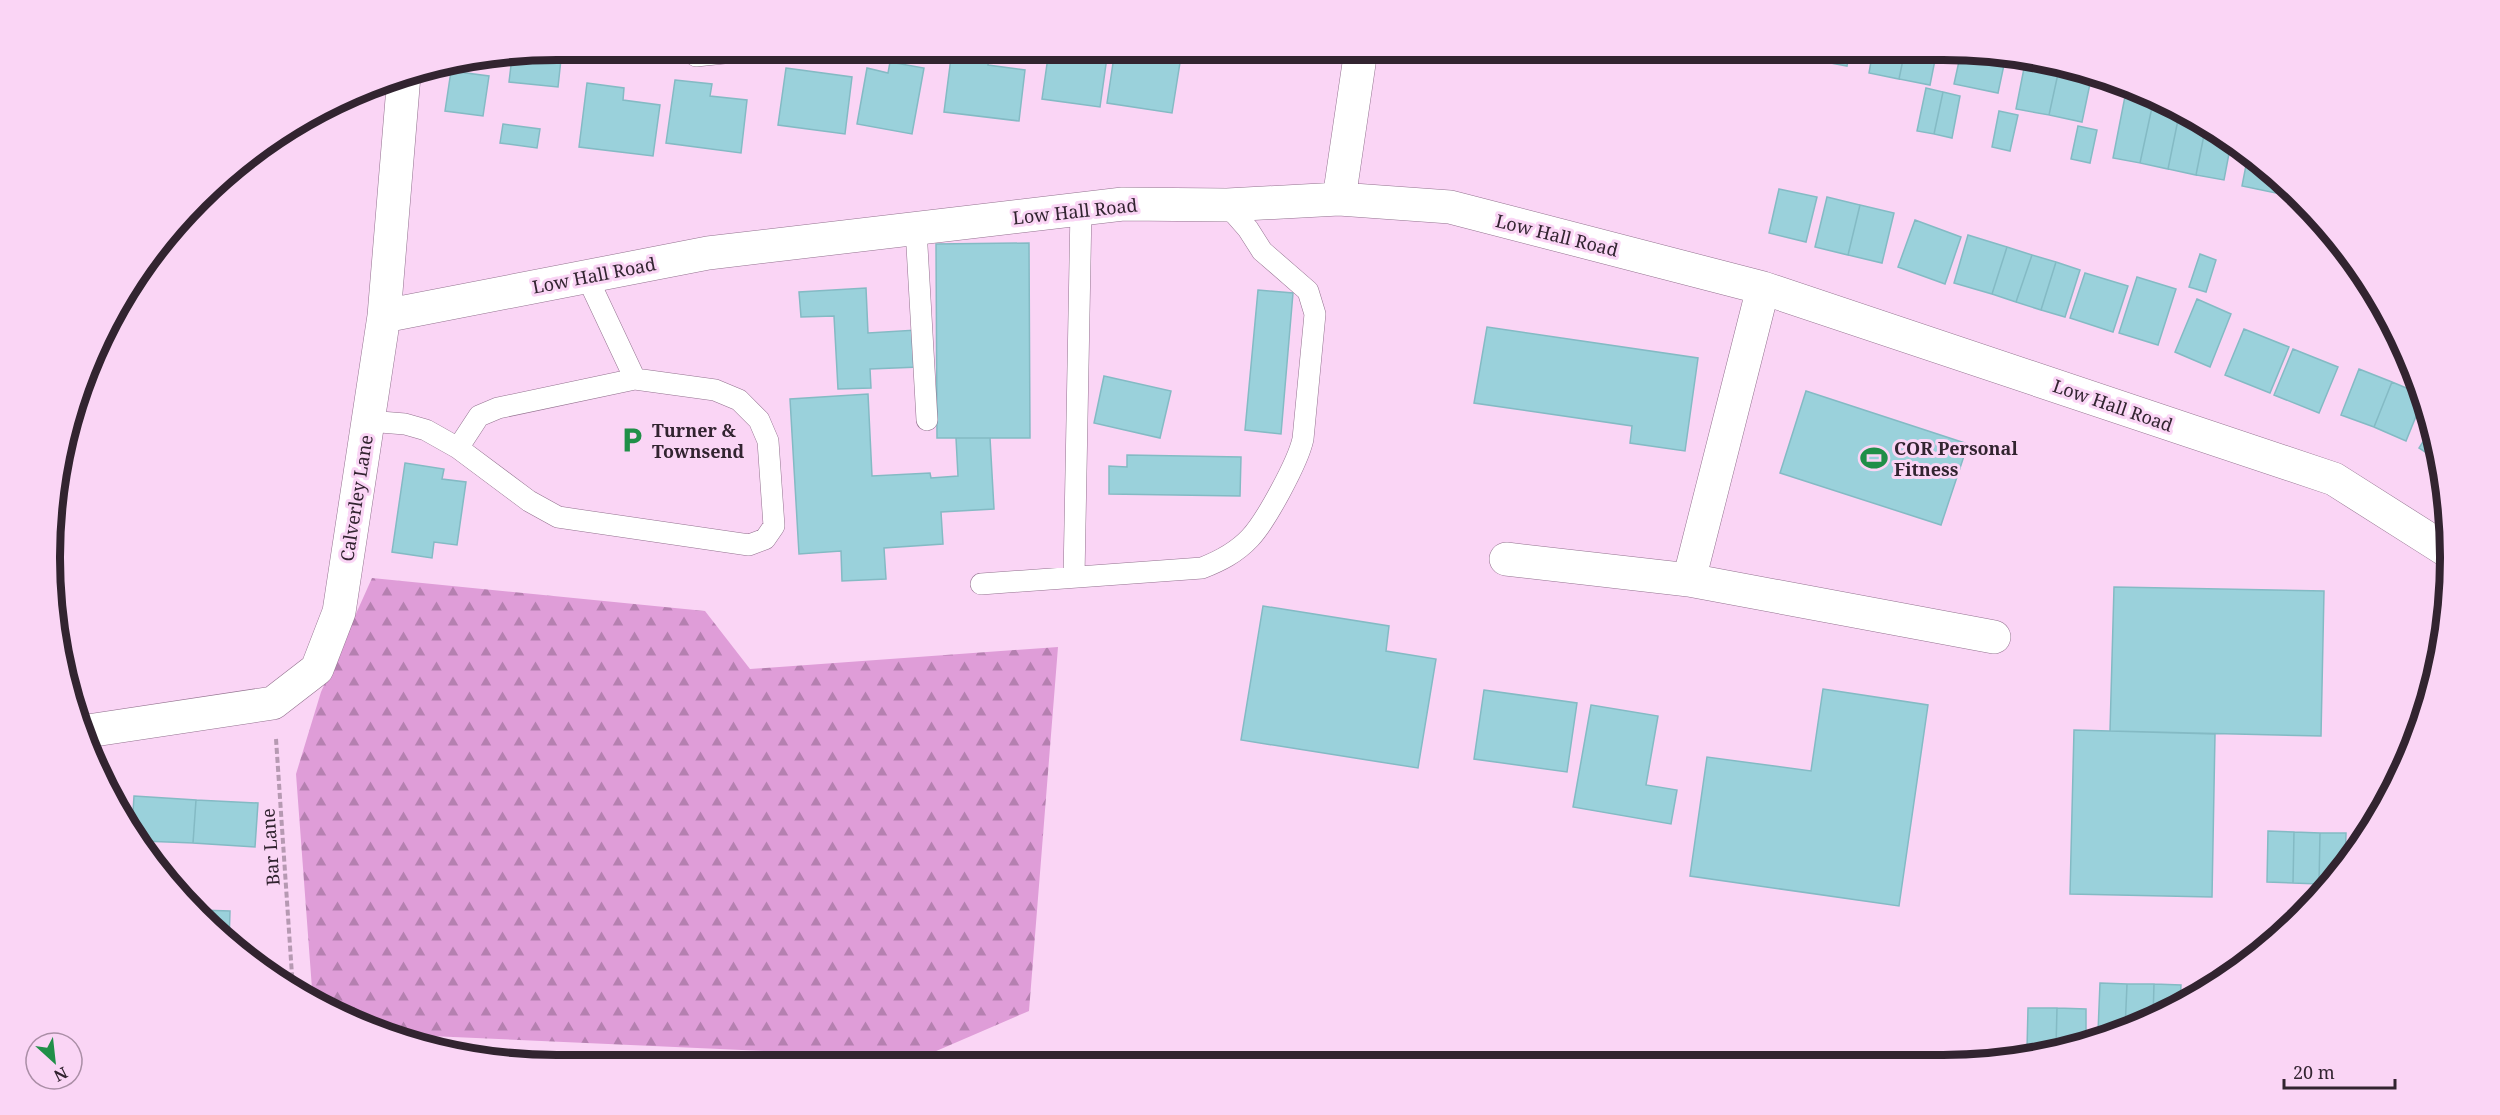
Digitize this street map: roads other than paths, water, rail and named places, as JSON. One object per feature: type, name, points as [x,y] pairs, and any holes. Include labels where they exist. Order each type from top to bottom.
[{"type":"street","points":[[1338,199],[1359,60]]},
{"type":"street","name":"Calverley Lane","points":[[91,730],[273,703],[317,669],[339,612],[384,316],[403,84]]},
{"type":"street","name":"Low Hall Road","points":[[384,316],[708,253],[1124,204],[1227,205],[1338,199],[1450,207],[1763,288],[2334,479],[2440,547]]},
{"type":"street","points":[[1689,580],[1763,288]]},
{"type":"street","points":[[1506,559],[1689,580],[1995,637]]},
{"type":"lane","points":[[981,584],[1202,568],[1226,559],[1251,538],[1298,459],[1303,439],[1315,314],[1308,291],[1262,251],[1248,229],[1227,205]]},
{"type":"lane","points":[[1074,578],[1081,209]]},
{"type":"lane","points":[[916,229],[927,420]]},
{"type":"lane","points":[[587,277],[635,379]]},
{"type":"lane","points":[[368,421],[405,424],[426,430],[458,448],[529,501],[558,517],[749,545],[765,539],[774,526],[768,441],[759,420],[739,400],[715,390],[635,379],[498,408],[479,416],[458,448]]},
{"type":"place","name":"Turner & Townsend","points":[[632,440]]},
{"type":"place","name":"COR Personal Fitness","points":[[1874,458]]}]
